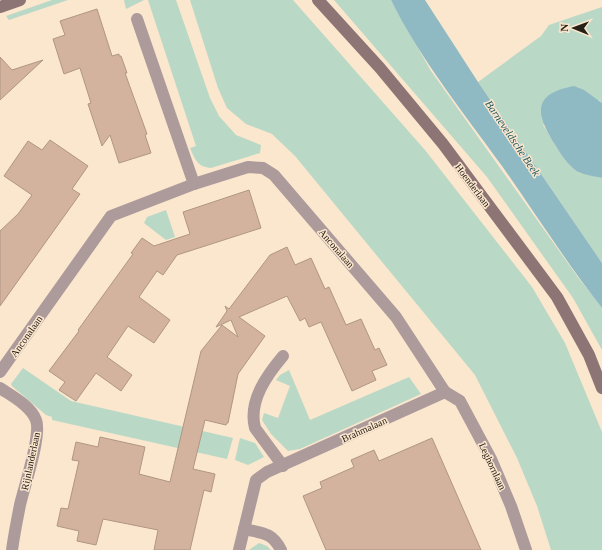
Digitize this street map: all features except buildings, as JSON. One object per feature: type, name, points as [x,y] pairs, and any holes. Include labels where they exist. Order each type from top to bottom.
[{"type":"street","points":[[0,6],[20,0]]},
{"type":"street","name":"Hoenderlaan","points":[[318,0],[380,68],[443,144],[558,297],[589,355],[602,388]]},
{"type":"street","points":[[137,19],[194,184]]},
{"type":"street","name":"Anconalaan","points":[[0,372],[111,216],[194,184],[248,167],[263,168],[274,175],[396,317],[445,392]]},
{"type":"street","points":[[283,466],[255,428],[253,421],[262,383],[284,356]]},
{"type":"street","name":"Rijnlanderlaan","points":[[0,388],[26,406],[36,420],[37,426],[36,439],[20,504],[12,550]]},
{"type":"street","name":"Brahmalaan","points":[[239,550],[256,480],[283,466],[445,392]]},
{"type":"street","name":"Leghornlaan","points":[[445,392],[460,401],[487,452],[511,506],[526,550]]},
{"type":"street","points":[[244,529],[270,535],[276,539],[281,550]]},
{"type":"green space","points":[[52,0],[68,0],[9,20],[6,16]]},
{"type":"green space","points":[[124,0],[144,0],[126,9]]},
{"type":"green space","points":[[148,0],[176,0],[210,98],[219,116],[236,135],[261,145],[260,153],[211,168],[203,166],[195,159],[190,148],[196,146]]},
{"type":"green space","points":[[190,0],[293,0],[425,150],[532,287],[565,343],[602,432],[602,550],[551,550],[537,506],[517,458],[475,375],[295,156],[272,134],[246,124],[227,108],[218,88]]},
{"type":"green space","points":[[334,0],[391,0],[431,71],[577,276],[602,308],[602,350],[573,298],[487,177]]},
{"type":"green space","points":[[602,7],[602,103],[599,100],[543,125],[560,152],[575,170],[580,173],[602,178],[602,263],[478,82],[541,36],[549,25]]},
{"type":"green space","points":[[166,210],[175,237],[166,240],[144,223],[147,217]]},
{"type":"green space","points":[[23,368],[71,401],[233,438],[227,459],[52,420],[52,417],[46,415],[12,386],[11,384]]},
{"type":"green space","points":[[289,370],[310,420],[409,377],[421,394],[300,449],[288,451],[271,434],[262,420],[264,413],[278,418],[290,386],[276,380],[280,375]]},
{"type":"green space","points":[[240,438],[255,443],[264,457],[248,465],[235,460]]},
{"type":"green space","points":[[259,543],[267,546],[271,550],[249,550]]},
{"type":"water","name":"Barneveldsche Beek","points":[[391,0],[425,0],[478,82],[602,263],[602,308],[429,65]]},
{"type":"water","points":[[574,86],[584,90],[602,103],[602,178],[578,172],[564,159],[548,132],[541,114],[544,100],[551,94]]}]
